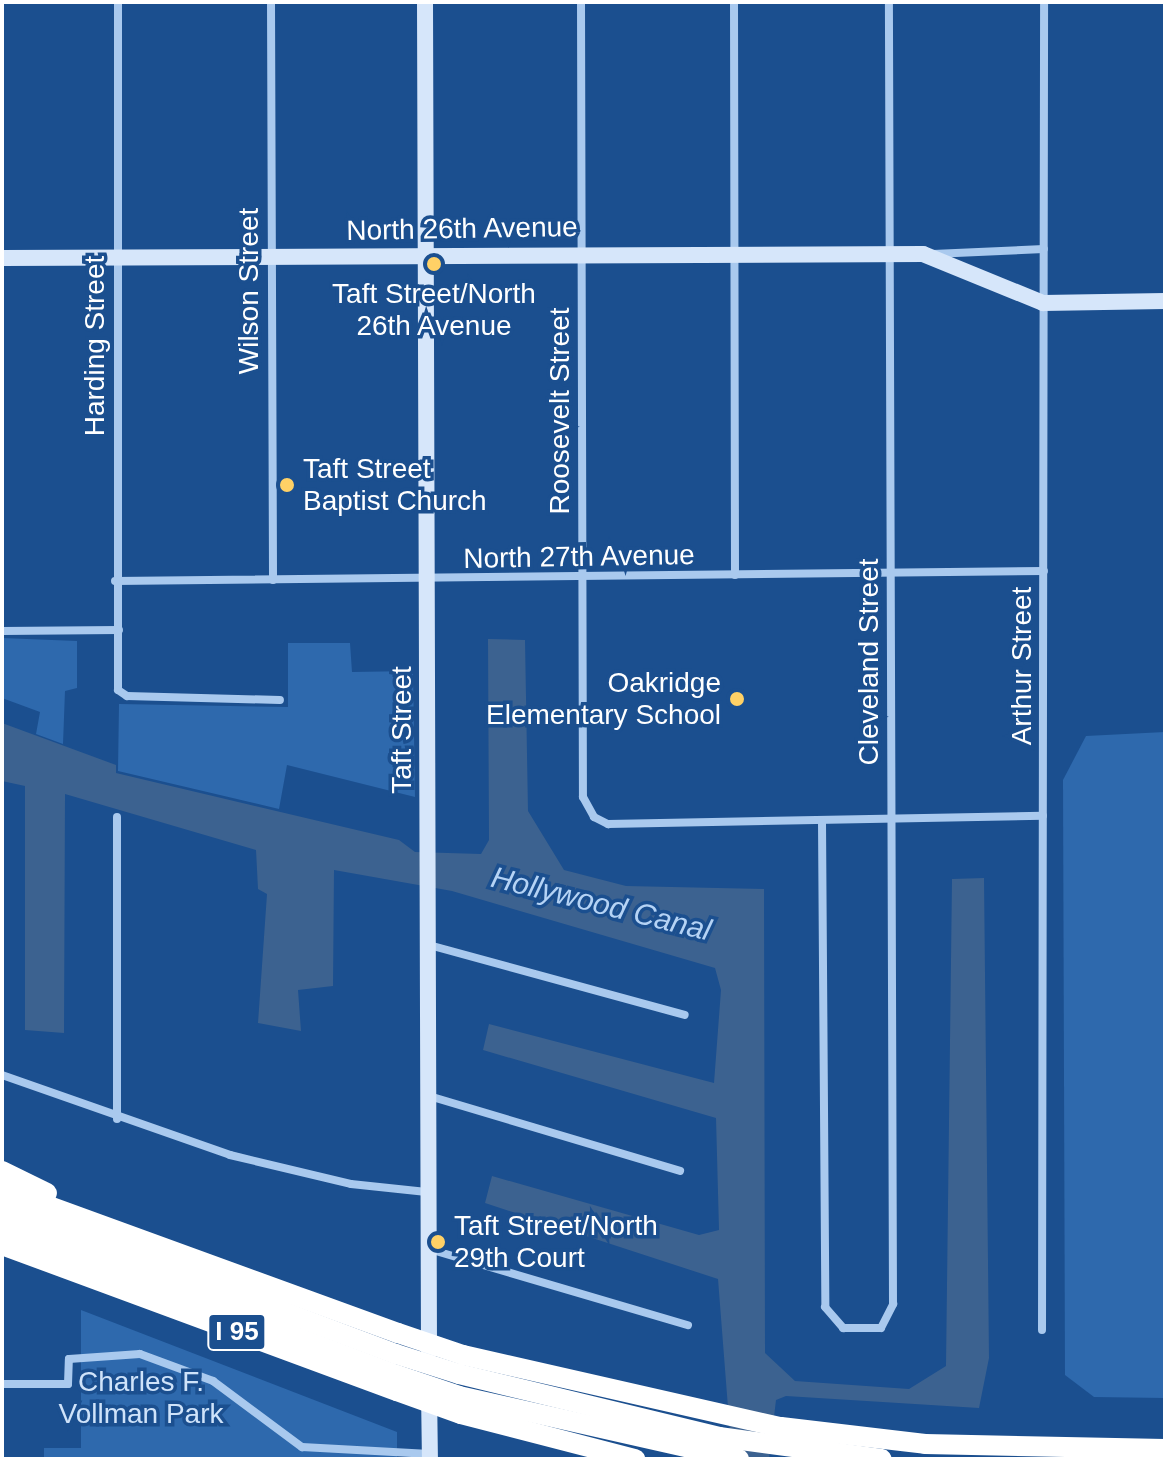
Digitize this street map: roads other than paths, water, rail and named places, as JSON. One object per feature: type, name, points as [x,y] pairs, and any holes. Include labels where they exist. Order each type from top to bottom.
[{"type":"highway","points":[[2,1171],[95,1222]]},
{"type":"highway","name":"I 95","points":[[2,1189],[398,1333],[461,1365],[725,1442],[781,1427],[925,1444],[1165,1449]]},
{"type":"highway","points":[[2,1206],[396,1354],[461,1365]]},
{"type":"highway","points":[[2,1226],[397,1383]]},
{"type":"highway","name":"I 95","points":[[2,1248],[460,1405],[635,1459]]},
{"type":"highway","points":[[460,1405],[725,1442],[882,1459]]},
{"type":"street","name":"Harding Street","points":[[118,2],[115,581],[119,630],[118,690],[127,696],[280,700]]},
{"type":"street","name":"Wilson Street","points":[[271,2],[273,580]]},
{"type":"street","name":"Taft Street","points":[[425,2],[430,1456]]},
{"type":"street","name":"Roosevelt Street","points":[[581,2],[583,797],[594,817],[608,824],[822,822]]},
{"type":"street","points":[[734,2],[735,575]]},
{"type":"street","name":"Cleveland Street","points":[[822,822],[825,1307],[834,1323],[881,1328],[890,1321],[889,2]]},
{"type":"street","name":"Arthur Street","points":[[1042,1330],[1044,2]]},
{"type":"street","name":"North 26th Avenue","points":[[2,258],[270,259],[582,253],[890,255],[1044,249]]},
{"type":"street","name":"North 26th Avenue","points":[[923,254],[1043,303],[1165,301]]},
{"type":"street","name":"North 27th Avenue","points":[[115,581],[582,581],[735,575],[1044,571]]},
{"type":"street","points":[[2,631],[119,630]]},
{"type":"street","points":[[822,822],[1043,816]]},
{"type":"street","points":[[117,817],[117,1119]]},
{"type":"street","points":[[429,945],[685,1015]]},
{"type":"street","points":[[2,1075],[117,1119],[317,1177],[427,1192]]},
{"type":"street","points":[[429,1096],[680,1171]]},
{"type":"street","points":[[429,1249],[688,1325]]},
{"type":"street","points":[[2,1384],[68,1384],[69,1359],[119,1352],[180,1366],[302,1447],[430,1456]]},
{"type":"water","name":"Hollywood Canal","points":[[488,639],[525,640],[528,811],[564,870],[626,886],[764,889],[765,1353],[795,1381],[909,1389],[946,1366],[952,879],[984,878],[989,1358],[979,1408],[786,1396],[776,1400],[769,1459],[732,1459],[718,1279],[485,1203],[492,1176],[699,1235],[719,1230],[716,1118],[483,1050],[489,1024],[714,1083],[721,990],[715,968],[452,891],[334,870],[333,986],[298,990],[301,1031],[258,1023],[267,894],[258,889],[256,850],[65,794],[64,1033],[25,1030],[25,786],[2,781],[2,723],[116,765],[116,773],[399,840],[415,852],[481,854],[489,840]]},
{"type":"place","name":"Taft Street/North 26th Avenue","points":[[434,264]]},
{"type":"place","name":"Taft Street Baptist Church","points":[[287,485]]},
{"type":"place","name":"Oakridge Elementary School","points":[[737,699]]},
{"type":"place","name":"Taft Street/North 29th Court","points":[[438,1242]]},
{"type":"park label","name":"Charles F. Vollman Park","points":[[141,1398]]}]
